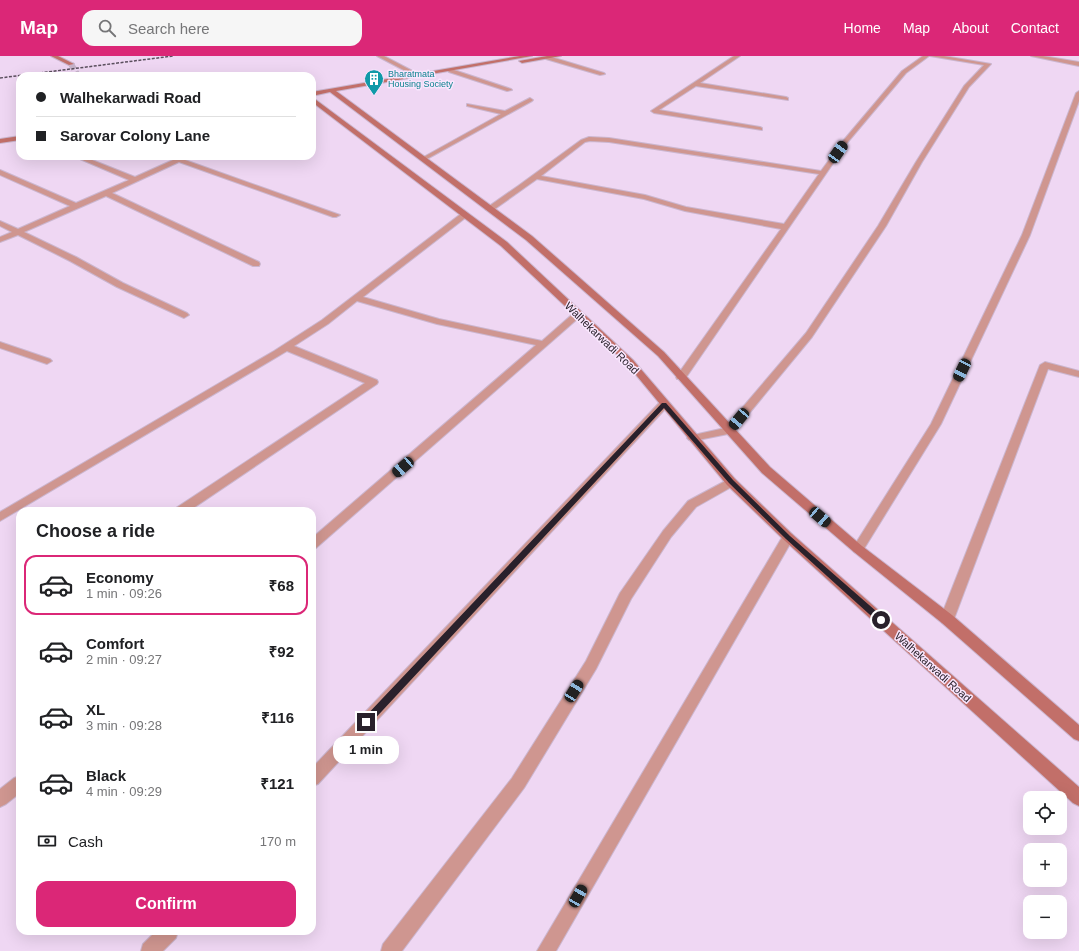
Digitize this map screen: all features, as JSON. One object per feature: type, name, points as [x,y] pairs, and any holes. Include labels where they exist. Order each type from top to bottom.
[{"type":"street","points":[[54,56],[71,64]]},
{"type":"street","points":[[380,56],[419,76]]},
{"type":"street","points":[[316,99],[332,91],[450,71],[508,58],[530,56]]},
{"type":"street","points":[[508,58],[526,61],[558,56]]},
{"type":"street","points":[[737,56],[654,111],[760,129]]},
{"type":"street","points":[[681,377],[845,142],[904,72],[926,56]]},
{"type":"street","points":[[694,438],[729,430],[809,335],[882,226],[919,162],[967,86],[988,64],[933,56]]},
{"type":"street","points":[[1034,56],[1079,64]]},
{"type":"street","points":[[548,58],[602,74]]},
{"type":"street","points":[[450,71],[509,90]]},
{"type":"street","points":[[695,84],[786,98]]},
{"type":"street","points":[[332,91],[529,238],[655,349],[766,470],[858,549],[947,619],[1079,734]]},
{"type":"street","points":[[858,549],[936,424],[1026,235],[1079,93]]},
{"type":"street","points":[[423,159],[530,100]]},
{"type":"street","name":"Walhekarwadi Road","points":[[316,102],[504,244],[630,362],[731,482],[788,537],[1079,798]]},
{"type":"street","points":[[469,105],[506,113]]},
{"type":"street","points":[[489,209],[535,177],[575,146],[590,139],[598,138],[823,173]]},
{"type":"street","points":[[0,141],[16,139]]},
{"type":"street","points":[[86,160],[136,180]]},
{"type":"street","points":[[0,240],[179,160],[336,215]]},
{"type":"street","points":[[0,172],[76,206]]},
{"type":"street","points":[[535,177],[645,197],[685,209],[785,227]]},
{"type":"street","points":[[106,193],[256,264]]},
{"type":"street","points":[[1,515],[287,347],[324,322],[465,215]]},
{"type":"street","points":[[480,227],[505,220]]},
{"type":"street","points":[[0,223],[19,231],[120,285],[184,315]]},
{"type":"street","points":[[356,298],[437,321],[544,344]]},
{"type":"street","points":[[316,542],[578,314]]},
{"type":"street","points":[[0,345],[47,361]]},
{"type":"street","points":[[186,507],[373,382],[287,347]]},
{"type":"street","points":[[947,619],[1045,366],[1079,374]]},
{"type":"street","points":[[316,775],[524,555],[664,404]]},
{"type":"street","points":[[390,951],[518,783],[591,665],[625,597],[667,534],[692,504],[731,482]]},
{"type":"street","points":[[546,951],[788,537]]},
{"type":"street","points":[[0,799],[16,786]]},
{"type":"street","points":[[150,951],[165,935]]},
{"type":"tunnel","points":[[71,64],[76,72]]},
{"type":"railway","points":[[47,72],[173,56]]},
{"type":"railway","points":[[0,78],[16,76]]},
{"type":"place","name":"Bharatmata Housing Society","points":[[374,96]]},
{"type":"route","points":[[366,722],[529,550],[664,404],[731,482],[788,537],[881,620]]}]
